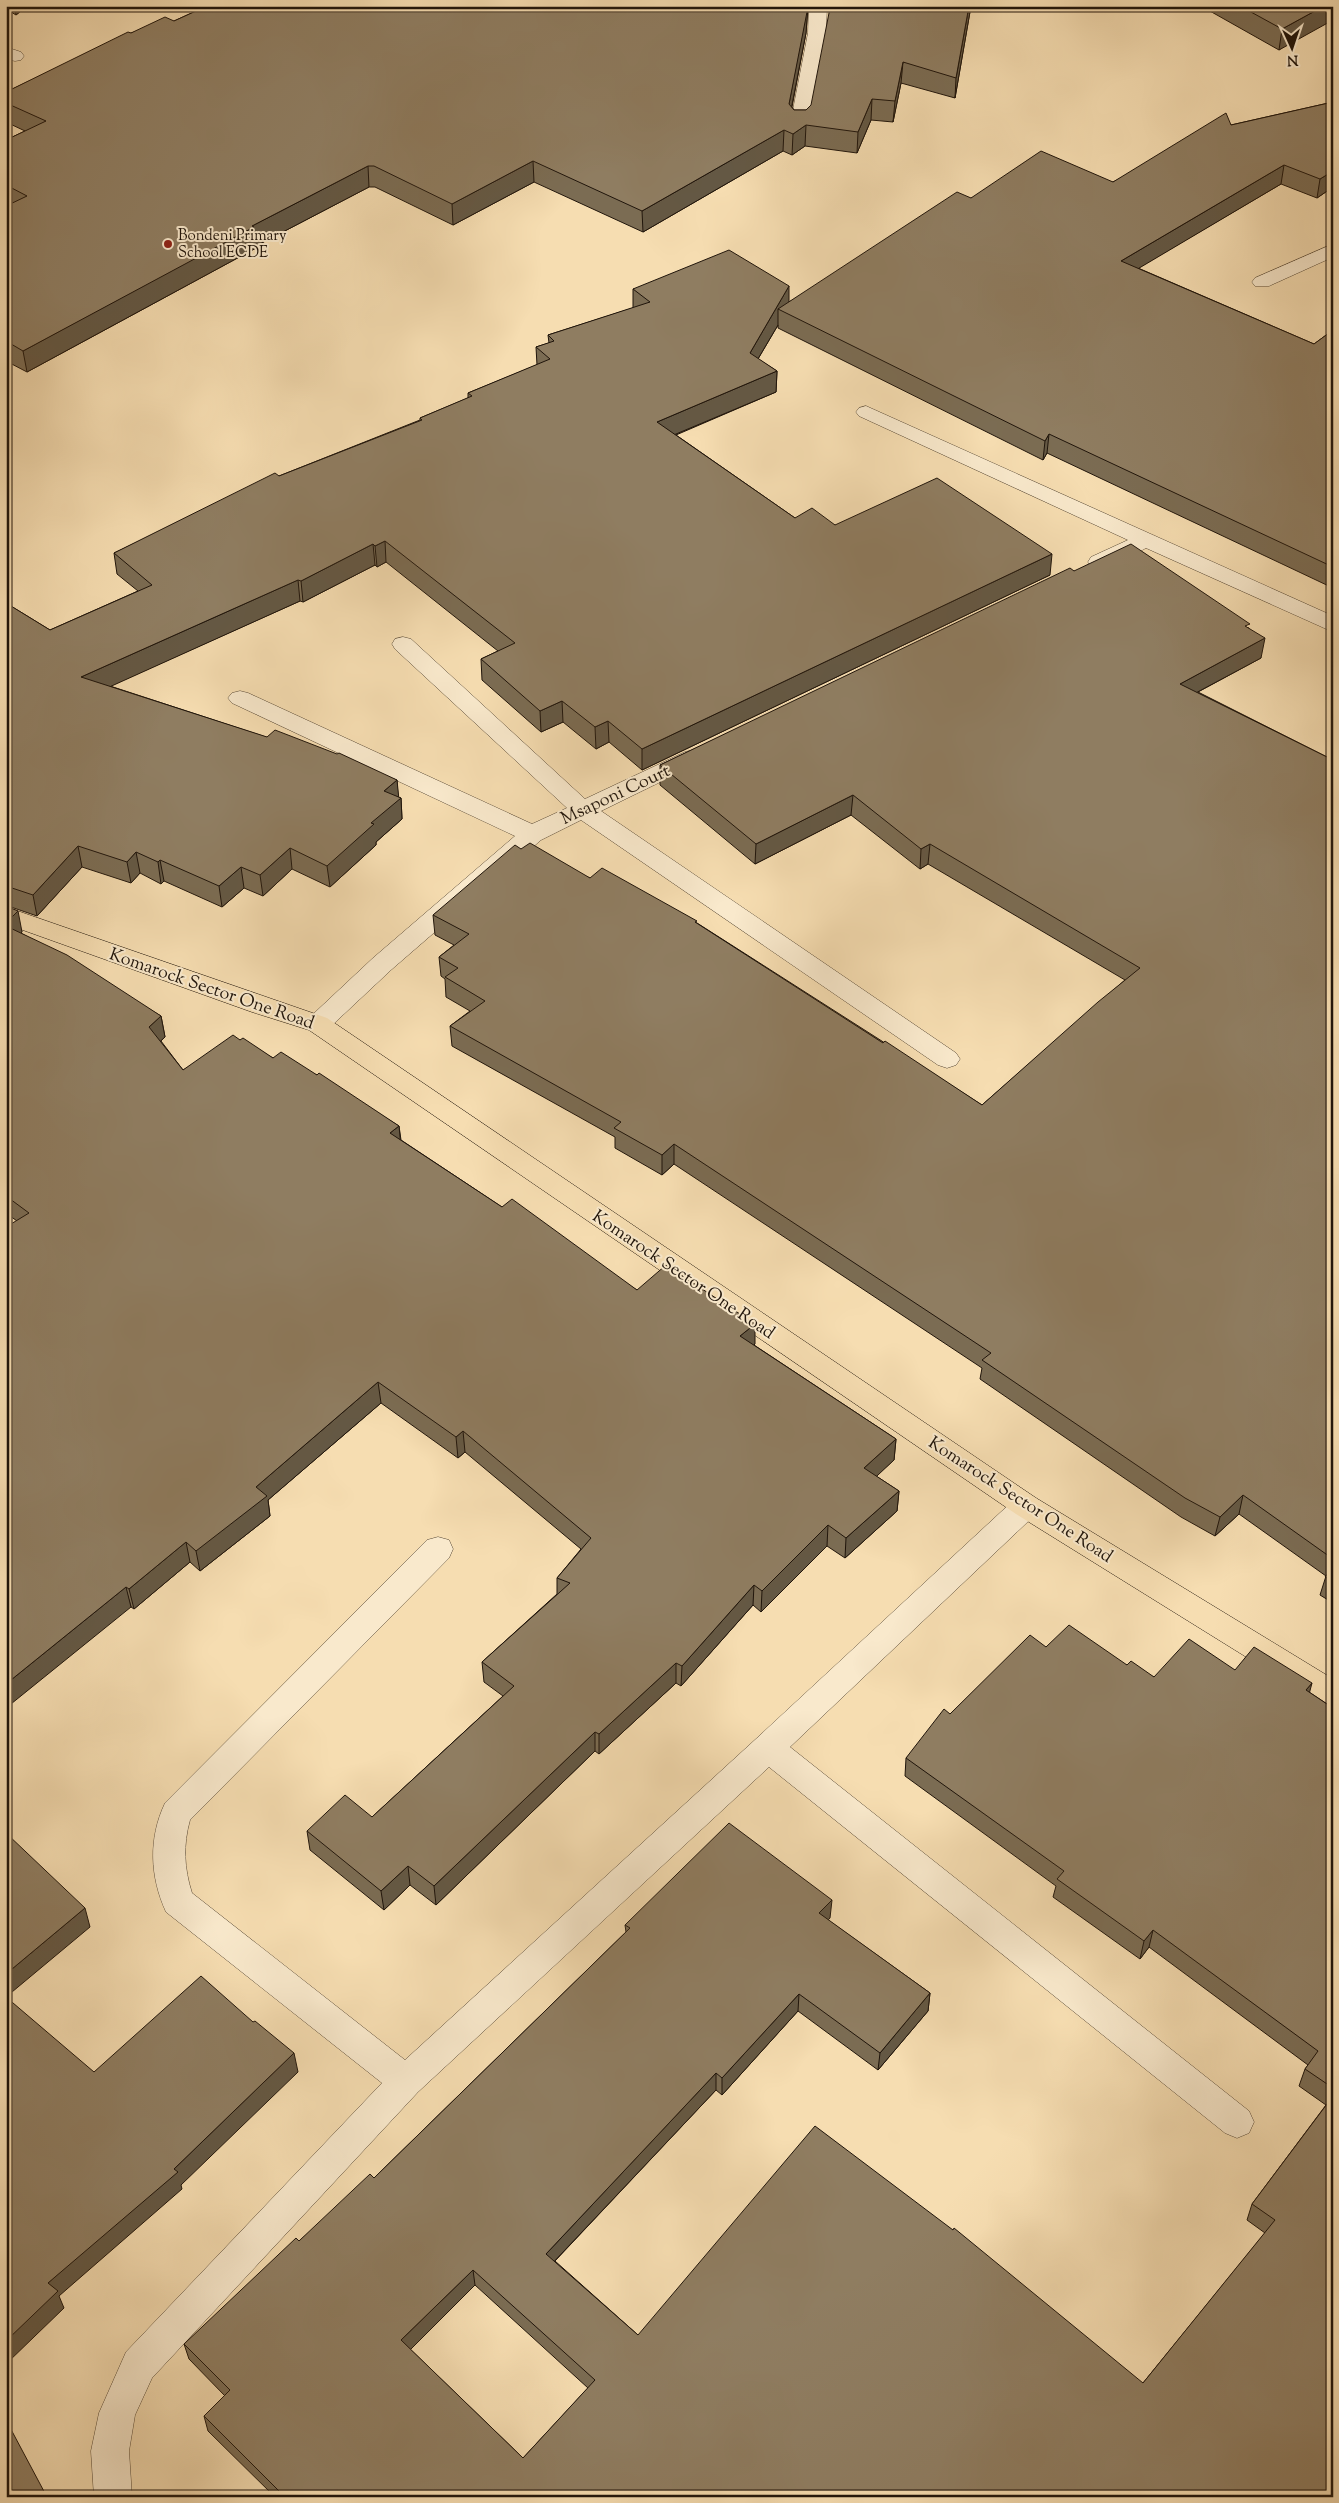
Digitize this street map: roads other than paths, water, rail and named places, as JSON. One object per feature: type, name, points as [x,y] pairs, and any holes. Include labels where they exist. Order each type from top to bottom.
[{"type":"main road","name":"Komarock Sector One Road","points":[[6,915],[260,1006],[318,1024],[1026,1506],[1333,1695]]},
{"type":"street","points":[[799,125],[817,33],[818,6]]},
{"type":"street","points":[[1262,282],[1333,250]]},
{"type":"street","points":[[866,412],[1333,625]]},
{"type":"street","points":[[1082,570],[1145,540]]},
{"type":"street","points":[[403,644],[582,809],[946,1059]]},
{"type":"street","points":[[240,698],[532,834]]},
{"type":"street","name":"Msaponi Court","points":[[318,1024],[382,964],[532,834],[715,746]]},
{"type":"street","points":[[114,2497],[111,2493],[110,2451],[117,2413],[139,2364],[406,2081],[768,1748],[1026,1506]]},
{"type":"street","points":[[406,2081],[178,1902],[168,1872],[168,1843],[176,1813],[438,1549]]},
{"type":"street","points":[[768,1748],[1236,2122]]},
{"type":"place","name":"Bondeni Primary School ECDE","points":[[168,244]]}]
